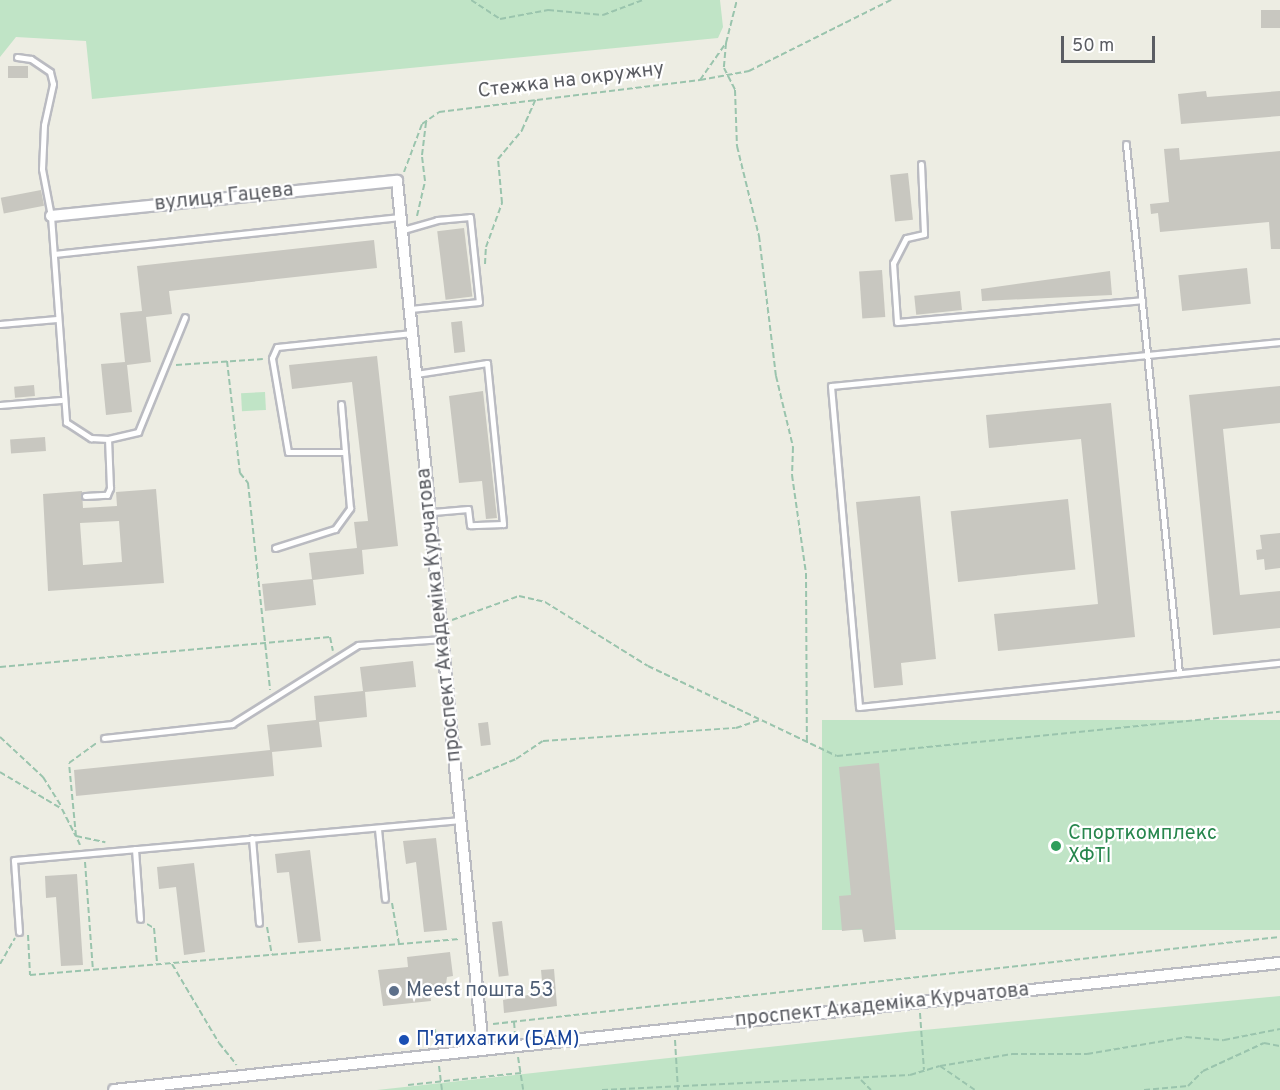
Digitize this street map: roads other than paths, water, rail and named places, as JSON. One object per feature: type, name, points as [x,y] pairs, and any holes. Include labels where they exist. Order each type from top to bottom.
[{"type":"street","name":"вулиця Гацева","points":[[51,216],[397,181]]},
{"type":"street","name":"проспект Академіка Курчатова","points":[[397,181],[483,1049]]},
{"type":"street","name":"проспект Академіка Курчатова","points":[[114,1090],[1280,963]]},
{"type":"lane","points":[[17,57],[31,58],[50,72],[53,84],[44,125],[42,169],[51,216],[61,400],[66,422],[91,438],[108,439],[138,432],[185,317]]},
{"type":"lane","points":[[1126,144],[1179,673]]},
{"type":"lane","points":[[921,164],[924,234],[906,238],[893,262],[897,322],[1142,300]]},
{"type":"lane","points":[[54,254],[400,217]]},
{"type":"lane","points":[[403,230],[470,217],[477,279],[479,302],[410,309]]},
{"type":"lane","points":[[0,324],[57,319]]},
{"type":"lane","points":[[345,452],[288,452],[272,358],[277,347],[412,333]]},
{"type":"lane","points":[[1280,342],[831,386],[859,707],[1280,663]]},
{"type":"lane","points":[[416,374],[486,363],[503,524],[470,525],[468,509],[430,512]]},
{"type":"lane","points":[[0,405],[61,400]]},
{"type":"lane","points":[[275,548],[335,529],[350,508],[341,404]]},
{"type":"lane","points":[[85,496],[107,495],[111,488],[108,439]]},
{"type":"lane","points":[[104,738],[232,724],[336,661],[358,645],[443,639]]},
{"type":"lane","points":[[19,932],[14,860],[461,820]]},
{"type":"lane","points":[[378,829],[385,899]]},
{"type":"lane","points":[[252,838],[260,923]]},
{"type":"lane","points":[[135,849],[140,919]]},
{"type":"place","name":"Спорткомплекс ХФТІ","points":[[1056,846]]},
{"type":"place","name":"Meest пошта 53","points":[[394,991]]},
{"type":"place","name":"П'ятихатки (БАМ)","points":[[404,1040]]}]
